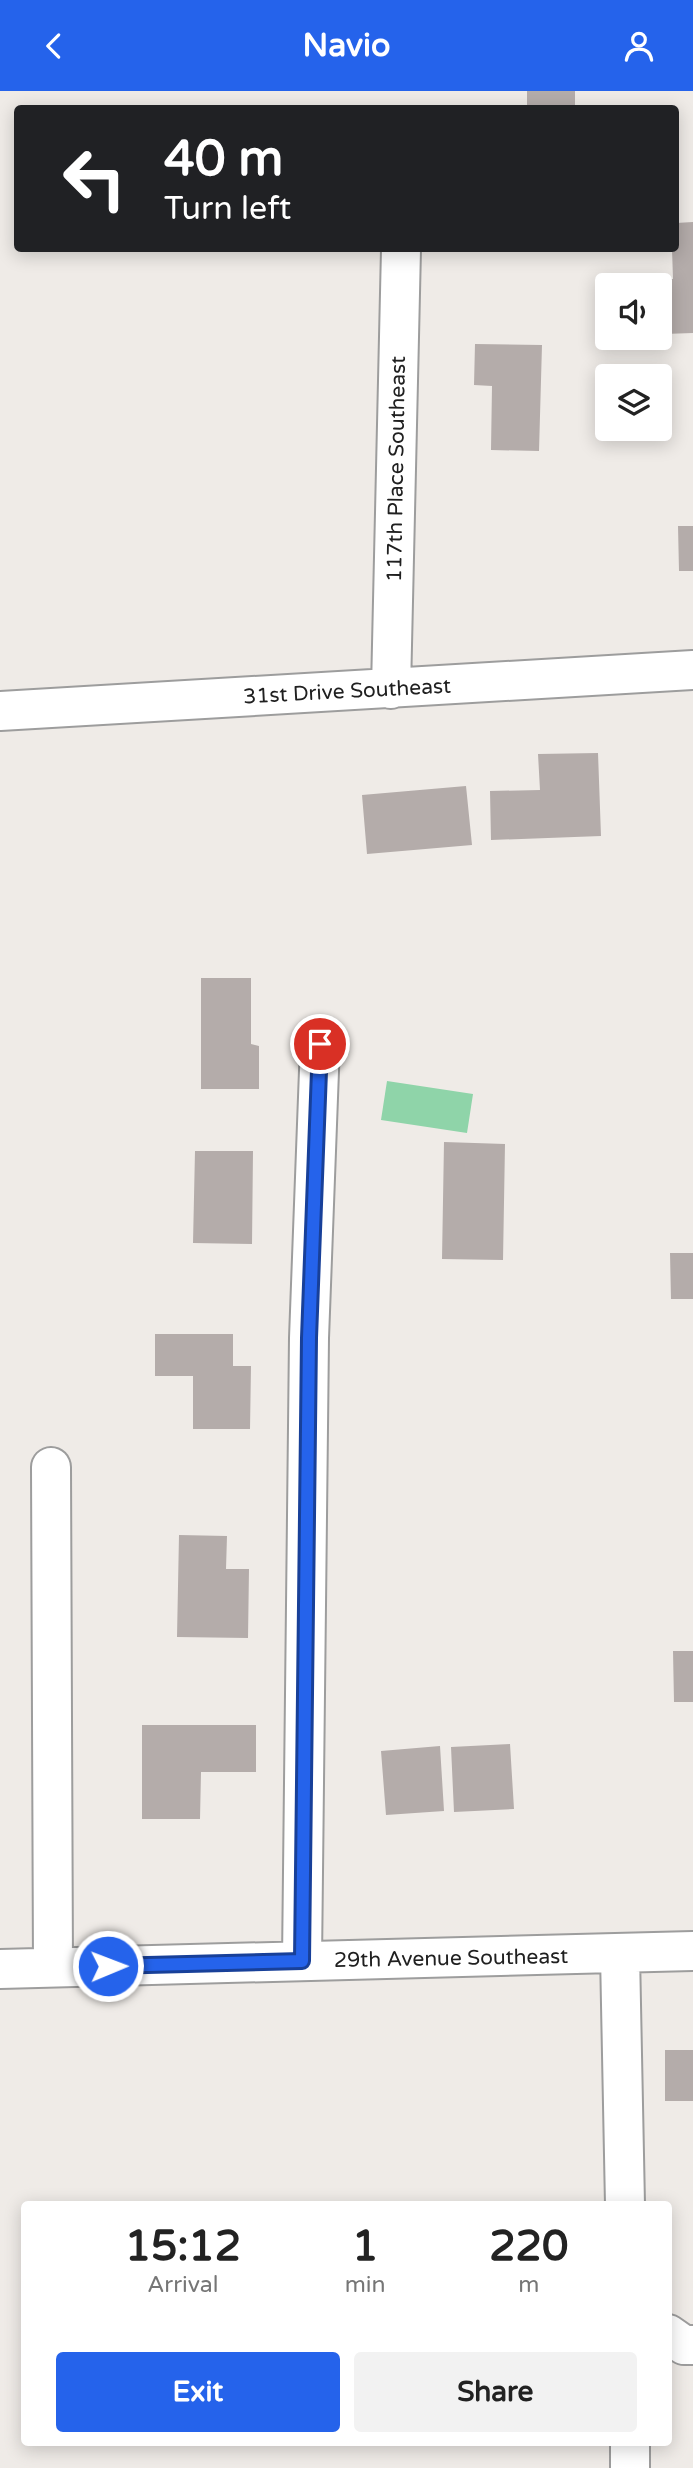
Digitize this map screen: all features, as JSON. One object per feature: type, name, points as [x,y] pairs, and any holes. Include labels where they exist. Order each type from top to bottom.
[{"type":"street","name":"117th Place Southeast","points":[[391,689],[401,252]]},
{"type":"street","name":"31st Drive Southeast","points":[[0,711],[693,670]]},
{"type":"street","points":[[302,1961],[309,1338],[320,1044]]},
{"type":"street","points":[[51,1467],[53,1967]]},
{"type":"street","name":"29th Avenue Southeast","points":[[0,1969],[693,1951]]},
{"type":"street","points":[[620,1954],[625,2201]]},
{"type":"street","points":[[672,2337],[684,2345],[693,2345]]},
{"type":"street","points":[[630,2446],[630,2468]]},
{"type":"green space","points":[[387,1081],[473,1094],[467,1133],[381,1120]]},
{"type":"building","points":[[527,91],[575,91],[575,105],[527,105]]},
{"type":"building","points":[[693,222],[693,333],[672,334],[672,252],[679,252],[679,223]]},
{"type":"building","points":[[475,344],[542,345],[539,451],[491,450],[492,386],[474,385]]},
{"type":"building","points":[[678,526],[693,526],[693,571],[679,571]]},
{"type":"building","points":[[598,753],[601,836],[491,840],[490,791],[540,790],[538,754]]},
{"type":"building","points":[[466,786],[472,845],[367,854],[362,795]]},
{"type":"building","points":[[201,978],[251,978],[251,1044],[259,1046],[259,1089],[201,1089]]},
{"type":"building","points":[[444,1142],[505,1144],[503,1260],[442,1259]]},
{"type":"building","points":[[195,1151],[253,1151],[252,1244],[193,1243]]},
{"type":"building","points":[[670,1253],[693,1253],[693,1299],[671,1299]]},
{"type":"building","points":[[155,1334],[233,1334],[233,1366],[251,1366],[250,1429],[193,1429],[193,1376],[155,1376]]},
{"type":"building","points":[[179,1535],[227,1536],[226,1569],[249,1569],[248,1638],[177,1637]]},
{"type":"building","points":[[673,1651],[693,1651],[693,1702],[674,1702]]},
{"type":"building","points":[[142,1725],[256,1725],[256,1772],[201,1772],[200,1819],[142,1819]]},
{"type":"building","points":[[510,1744],[514,1809],[454,1812],[451,1747]]},
{"type":"building","points":[[440,1746],[444,1811],[386,1815],[381,1751]]},
{"type":"building","points":[[665,2050],[693,2050],[693,2101],[665,2101]]},
{"type":"route","points":[[108,1966],[302,1961],[309,1525],[309,1338],[320,1044]]}]
